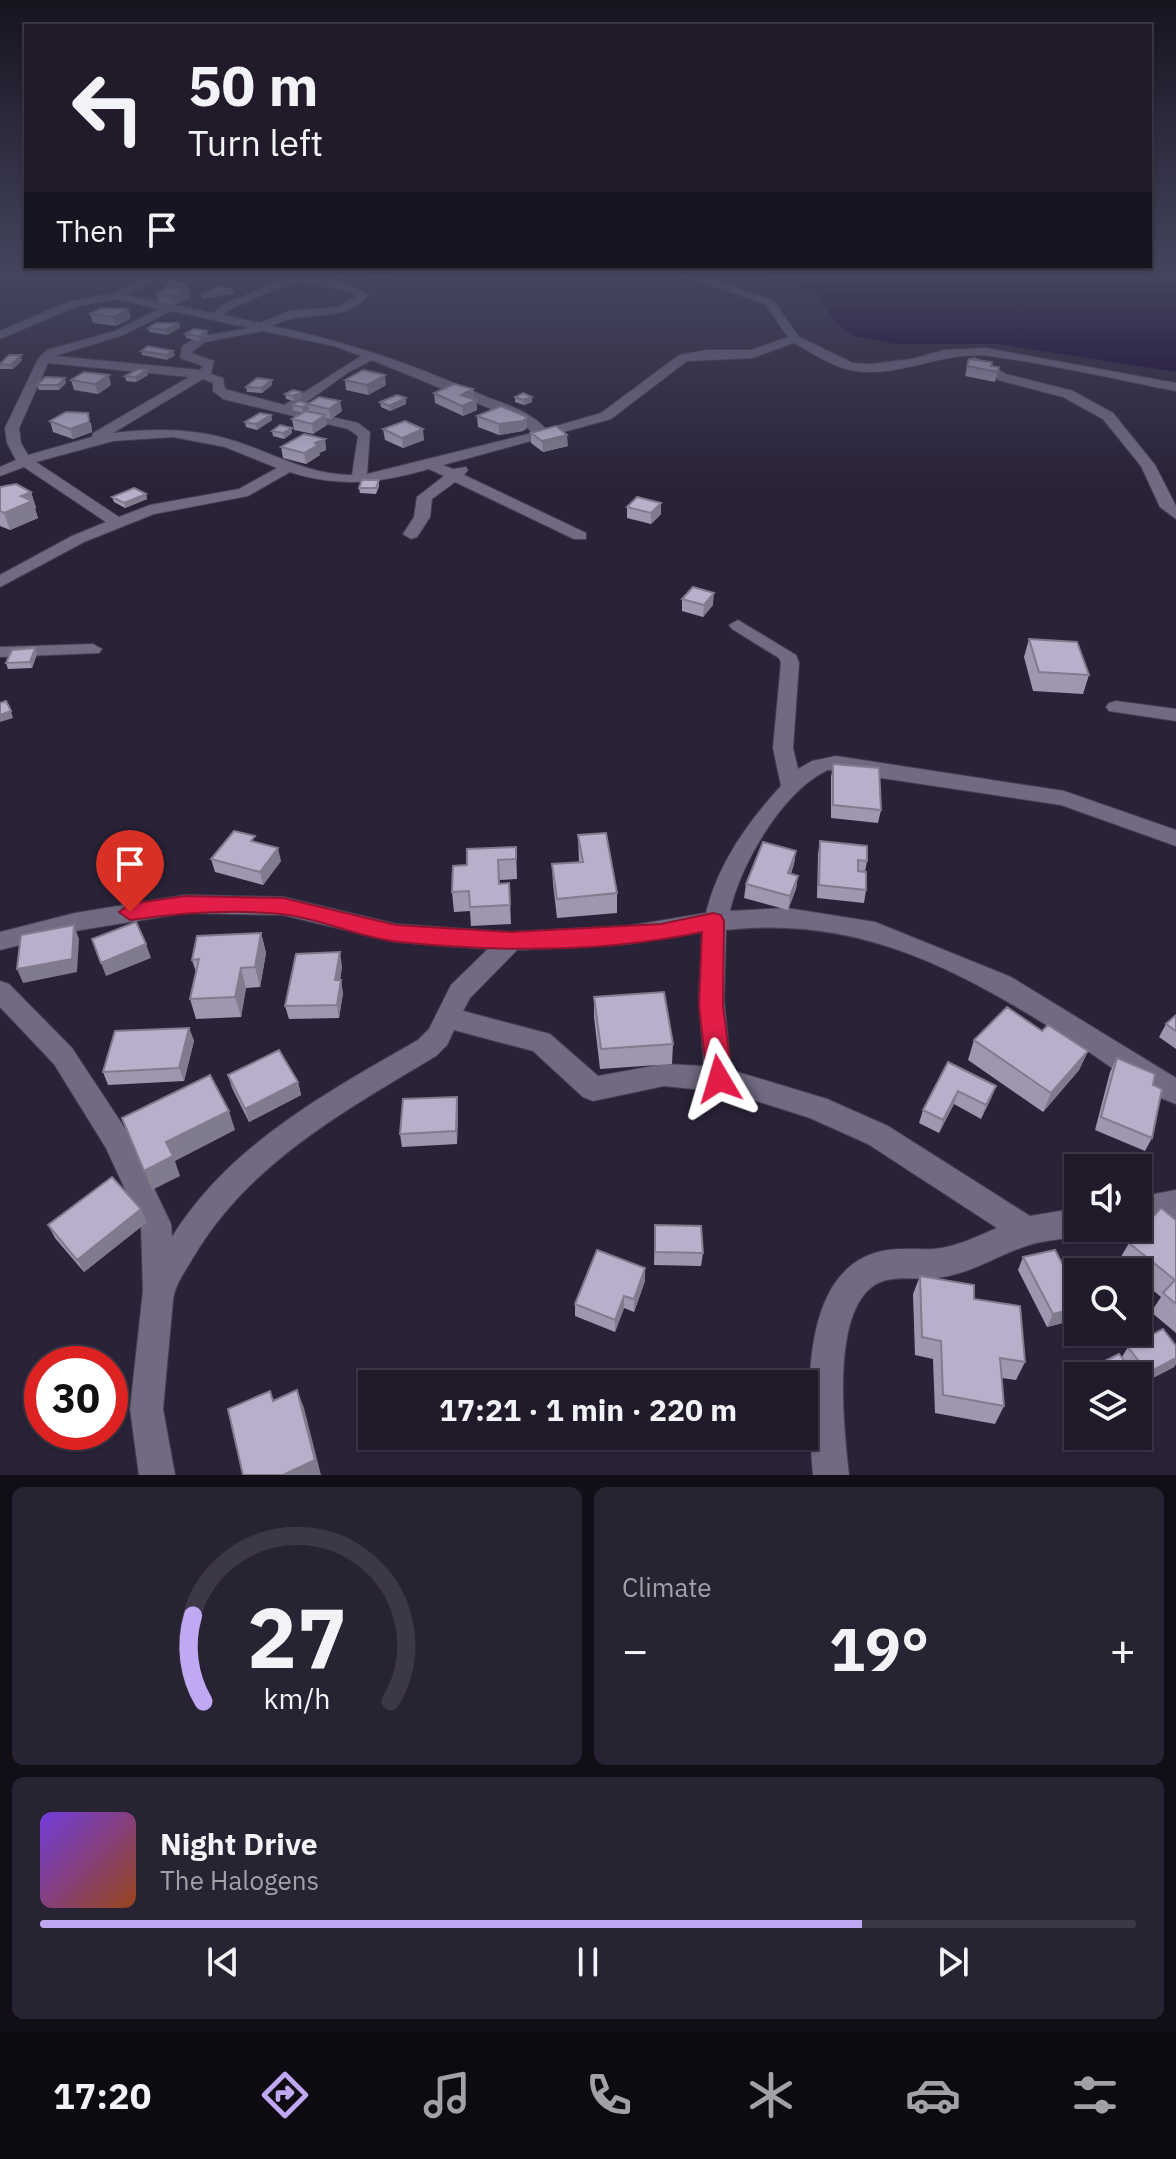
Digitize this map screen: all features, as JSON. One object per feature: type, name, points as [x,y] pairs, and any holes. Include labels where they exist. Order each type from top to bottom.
[{"type":"street","points":[[78,343],[46,359],[12,428],[14,443],[24,461],[118,523]]},
{"type":"street","points":[[87,441],[201,374],[210,364],[184,355],[184,351],[200,343]]},
{"type":"street","points":[[336,343],[528,419],[539,429],[539,435]]},
{"type":"street","points":[[0,472],[87,441],[137,435],[208,438],[287,468],[325,478],[359,479],[502,446],[606,416],[683,358],[706,354],[752,354],[784,343]]},
{"type":"street","points":[[803,343],[842,363],[859,367],[904,364],[960,352],[1032,358],[1176,387]]},
{"type":"street","points":[[960,352],[1002,377],[1068,394],[1108,416],[1148,465],[1165,504],[1176,514]]},
{"type":"street","points":[[286,410],[345,369],[371,356]]},
{"type":"street","points":[[46,359],[201,374],[219,381],[221,393],[361,429],[365,445],[359,479]]},
{"type":"street","points":[[411,534],[422,517],[425,497],[452,475],[502,446]]},
{"type":"street","points":[[430,464],[580,536]]},
{"type":"street","points":[[0,582],[78,539],[150,510],[243,493],[287,468]]},
{"type":"street","points":[[738,625],[787,655],[790,663],[783,748],[792,788]]},
{"type":"street","points":[[0,652],[93,649]]},
{"type":"street","points":[[1116,707],[1176,715]]},
{"type":"street","points":[[719,1079],[711,1005],[713,921],[726,884],[753,829],[811,768],[823,763],[850,765],[1064,798],[1176,838]]},
{"type":"street","points":[[0,941],[75,922],[185,904],[283,906],[396,933],[511,941],[661,932],[713,921],[787,917],[883,933],[1002,984],[1176,1092]]},
{"type":"street","points":[[158,1292],[185,1240],[222,1194],[294,1128],[427,1048],[448,1018],[460,992],[511,941]]},
{"type":"street","points":[[0,991],[63,1056],[116,1139],[156,1224],[158,1292],[155,1340],[145,1383],[145,1417],[157,1475]]},
{"type":"street","points":[[448,1018],[541,1042],[593,1089],[664,1075],[719,1079],[846,1118],[1027,1231]]},
{"type":"street","points":[[1152,1208],[1176,1204]]},
{"type":"street","points":[[831,1475],[826,1361],[836,1314],[855,1282],[875,1267],[943,1263],[968,1257],[1027,1231],[1064,1224]]},
{"type":"shaded area","points":[[890,343],[1176,343],[1176,372],[997,344]]},
{"type":"building","points":[[148,346],[173,351],[166,355],[141,351]]},
{"type":"building","points":[[9,355],[21,355],[11,365],[0,364]]},
{"type":"building","points":[[969,359],[992,362],[991,366],[999,367],[998,372],[967,366]]},
{"type":"building","points":[[138,369],[147,370],[135,377],[125,376]]},
{"type":"building","points":[[363,370],[385,375],[367,385],[345,380]]},
{"type":"building","points":[[84,372],[109,375],[95,384],[71,380]]},
{"type":"building","points":[[45,377],[65,378],[58,385],[37,385]]},
{"type":"building","points":[[257,378],[272,380],[261,388],[246,387]]},
{"type":"building","points":[[454,384],[473,389],[461,395],[476,400],[462,406],[434,393]]},
{"type":"building","points":[[293,390],[301,392],[293,396],[285,394]]},
{"type":"building","points":[[523,393],[532,397],[523,400],[515,397]]},
{"type":"building","points":[[397,395],[406,398],[389,406],[380,402]]},
{"type":"building","points":[[319,397],[340,401],[329,409],[308,404]]},
{"type":"building","points":[[299,401],[309,404],[302,407],[292,405]]},
{"type":"building","points":[[501,406],[527,417],[523,421],[499,424],[477,416]]},
{"type":"building","points":[[306,411],[325,415],[312,424],[292,419]]},
{"type":"building","points":[[66,412],[88,413],[89,422],[70,429],[50,421]]},
{"type":"building","points":[[260,413],[271,415],[256,424],[245,422]]},
{"type":"building","points":[[405,421],[423,429],[402,438],[383,429]]},
{"type":"building","points":[[280,425],[292,428],[283,433],[272,431]]},
{"type":"building","points":[[556,426],[567,435],[542,441],[531,433]]},
{"type":"building","points":[[304,434],[325,439],[304,453],[281,447]]},
{"type":"building","points":[[362,480],[379,480],[376,488],[359,488]]},
{"type":"building","points":[[16,484],[31,492],[21,496],[32,501],[4,513],[0,511],[0,487]]},
{"type":"building","points":[[134,488],[146,494],[124,503],[112,497]]},
{"type":"building","points":[[637,497],[661,503],[651,513],[627,507]]},
{"type":"building","points":[[693,587],[714,593],[704,605],[682,599]]},
{"type":"building","points":[[1029,639],[1077,642],[1089,675],[1039,672]]},
{"type":"building","points":[[35,648],[30,662],[6,663],[12,650]]},
{"type":"building","points":[[6,701],[11,711],[0,715],[0,703]]},
{"type":"building","points":[[833,764],[879,768],[881,810],[833,805]]},
{"type":"building","points":[[234,831],[255,836],[251,841],[278,848],[260,872],[211,859]]},
{"type":"building","points":[[606,833],[617,893],[557,899],[552,864],[583,862],[578,835]]},
{"type":"building","points":[[820,841],[867,846],[867,861],[858,860],[858,871],[866,872],[866,890],[819,885]]},
{"type":"building","points":[[763,842],[796,851],[788,873],[798,876],[790,896],[746,884]]},
{"type":"building","points":[[516,847],[516,859],[498,860],[499,884],[509,883],[510,905],[470,907],[469,891],[452,892],[453,866],[467,865],[467,849]]},
{"type":"building","points":[[136,922],[146,944],[101,963],[92,939]]},
{"type":"building","points":[[74,925],[72,959],[17,969],[21,935]]},
{"type":"building","points":[[261,933],[255,967],[241,968],[235,997],[190,999],[199,959],[192,960],[197,936]]},
{"type":"building","points":[[340,952],[335,980],[341,980],[337,1005],[285,1006],[296,954]]},
{"type":"building","points":[[664,992],[673,1044],[601,1049],[594,997]]},
{"type":"building","points":[[1007,1007],[1042,1031],[1048,1025],[1088,1051],[1051,1093],[974,1040]]},
{"type":"building","points":[[1176,1015],[1176,1031],[1166,1024]]},
{"type":"building","points":[[189,1028],[179,1068],[103,1072],[115,1031]]},
{"type":"building","points":[[279,1050],[298,1082],[245,1109],[228,1075]]},
{"type":"building","points":[[1117,1058],[1155,1074],[1153,1085],[1162,1089],[1152,1138],[1101,1117]]},
{"type":"building","points":[[948,1062],[996,1086],[986,1105],[958,1091],[943,1120],[923,1110]]},
{"type":"building","points":[[210,1075],[229,1111],[166,1142],[173,1156],[144,1171],[122,1118]]},
{"type":"building","points":[[457,1097],[456,1131],[400,1134],[403,1099]]},
{"type":"building","points":[[112,1177],[141,1209],[77,1260],[48,1225]]},
{"type":"building","points":[[1161,1208],[1176,1220],[1176,1304],[1163,1293],[1175,1280],[1152,1262],[1152,1258],[1129,1243],[1152,1242],[1152,1218]]},
{"type":"building","points":[[655,1225],[701,1226],[703,1253],[655,1252]]},
{"type":"building","points":[[597,1250],[645,1268],[634,1299],[624,1296],[615,1320],[575,1304]]},
{"type":"building","points":[[1055,1250],[1064,1267],[1064,1311],[1053,1314],[1023,1257]]},
{"type":"building","points":[[920,1276],[974,1285],[974,1299],[1020,1306],[1025,1362],[1000,1358],[1004,1406],[943,1395],[941,1341],[922,1337]]},
{"type":"building","points":[[1163,1329],[1176,1346],[1176,1358],[1152,1371],[1152,1362],[1140,1362],[1128,1347],[1152,1346],[1152,1335]]},
{"type":"building","points":[[1119,1354],[1125,1362],[1103,1362]]},
{"type":"building","points":[[297,1390],[315,1460],[283,1475],[243,1475],[228,1409],[270,1391],[273,1401]]},
{"type":"route","points":[[130,912],[185,904],[283,906],[421,937],[511,941],[661,932],[713,921],[711,1005],[719,1079]]}]
